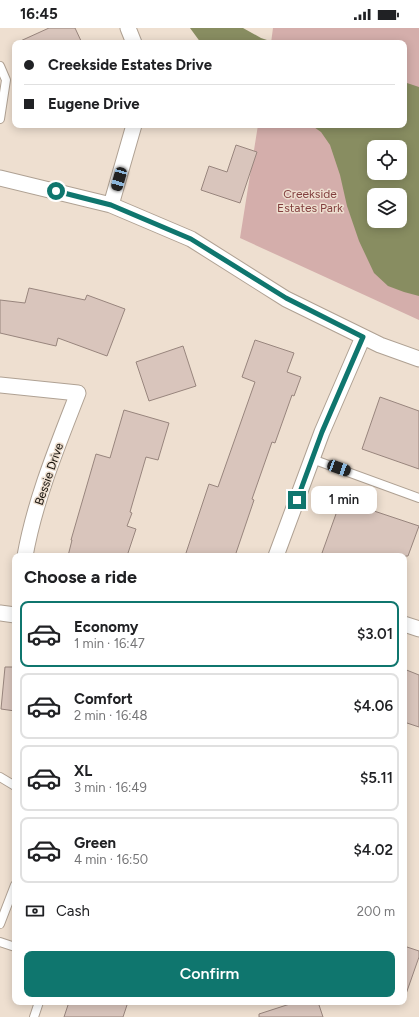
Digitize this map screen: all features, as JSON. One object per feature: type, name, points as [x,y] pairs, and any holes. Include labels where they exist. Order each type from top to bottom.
[{"type":"street","points":[[128,28],[133,40]]},
{"type":"street","points":[[111,205],[133,128]]},
{"type":"street","points":[[0,178],[111,205],[191,239],[286,298],[380,345],[419,359]]},
{"type":"street","points":[[277,553],[322,432],[363,337]]},
{"type":"street","name":"Bessie Drive","points":[[0,385],[78,393],[46,478],[29,535],[26,553]]},
{"type":"street","points":[[0,613],[12,615]]},
{"type":"street","points":[[407,625],[419,629]]},
{"type":"lane","points":[[0,66],[6,80],[0,119]]},
{"type":"lane","points":[[312,459],[419,498]]},
{"type":"lane","points":[[0,778],[12,784]]},
{"type":"lane","points":[[0,924],[12,893]]},
{"type":"lane","points":[[0,942],[12,946]]},
{"type":"lane","points":[[34,1017],[38,1005]]},
{"type":"green space","name":"Creekside Estates Park","points":[[273,28],[419,28],[419,320],[240,238],[258,128],[407,128],[407,40],[271,40]]},
{"type":"shaded area","points":[[190,28],[243,28],[267,40],[199,40]]},
{"type":"shaded area","points":[[407,83],[419,87],[419,296],[388,286],[374,273],[359,241],[347,206],[340,175],[330,145],[321,132],[315,128],[407,128]]},
{"type":"building","points":[[49,28],[75,28],[81,40],[23,40]]},
{"type":"building","points":[[236,145],[257,152],[240,203],[201,190],[209,166],[227,172]]},
{"type":"building","points":[[29,288],[85,300],[87,295],[125,309],[107,356],[58,338],[56,346],[0,333],[0,300],[25,303]]},
{"type":"building","points":[[255,340],[294,353],[287,372],[301,377],[294,396],[292,395],[275,443],[272,442],[252,499],[254,500],[236,553],[186,553],[209,484],[218,487],[255,382],[242,377]]},
{"type":"building","points":[[183,346],[196,386],[149,401],[136,362]]},
{"type":"building","points":[[380,397],[419,411],[419,469],[362,449]]},
{"type":"building","points":[[124,410],[169,423],[158,460],[146,457],[130,512],[132,513],[127,526],[136,529],[128,553],[69,553],[71,540],[96,454],[110,458]]},
{"type":"building","points":[[341,500],[419,526],[408,556],[407,553],[322,553]]},
{"type":"building","points":[[5,667],[12,667],[12,711],[1,709]]},
{"type":"building","points":[[407,670],[419,675],[419,727],[407,723]]},
{"type":"building","points":[[407,947],[419,951],[419,957],[407,991]]},
{"type":"building","points":[[68,1005],[127,1005],[123,1017],[64,1017]]},
{"type":"building","points":[[287,1005],[319,1005],[323,1017],[259,1017],[259,1014]]},
{"type":"route","points":[[56,191],[111,205],[191,239],[286,298],[363,337],[322,432],[297,500]]}]
